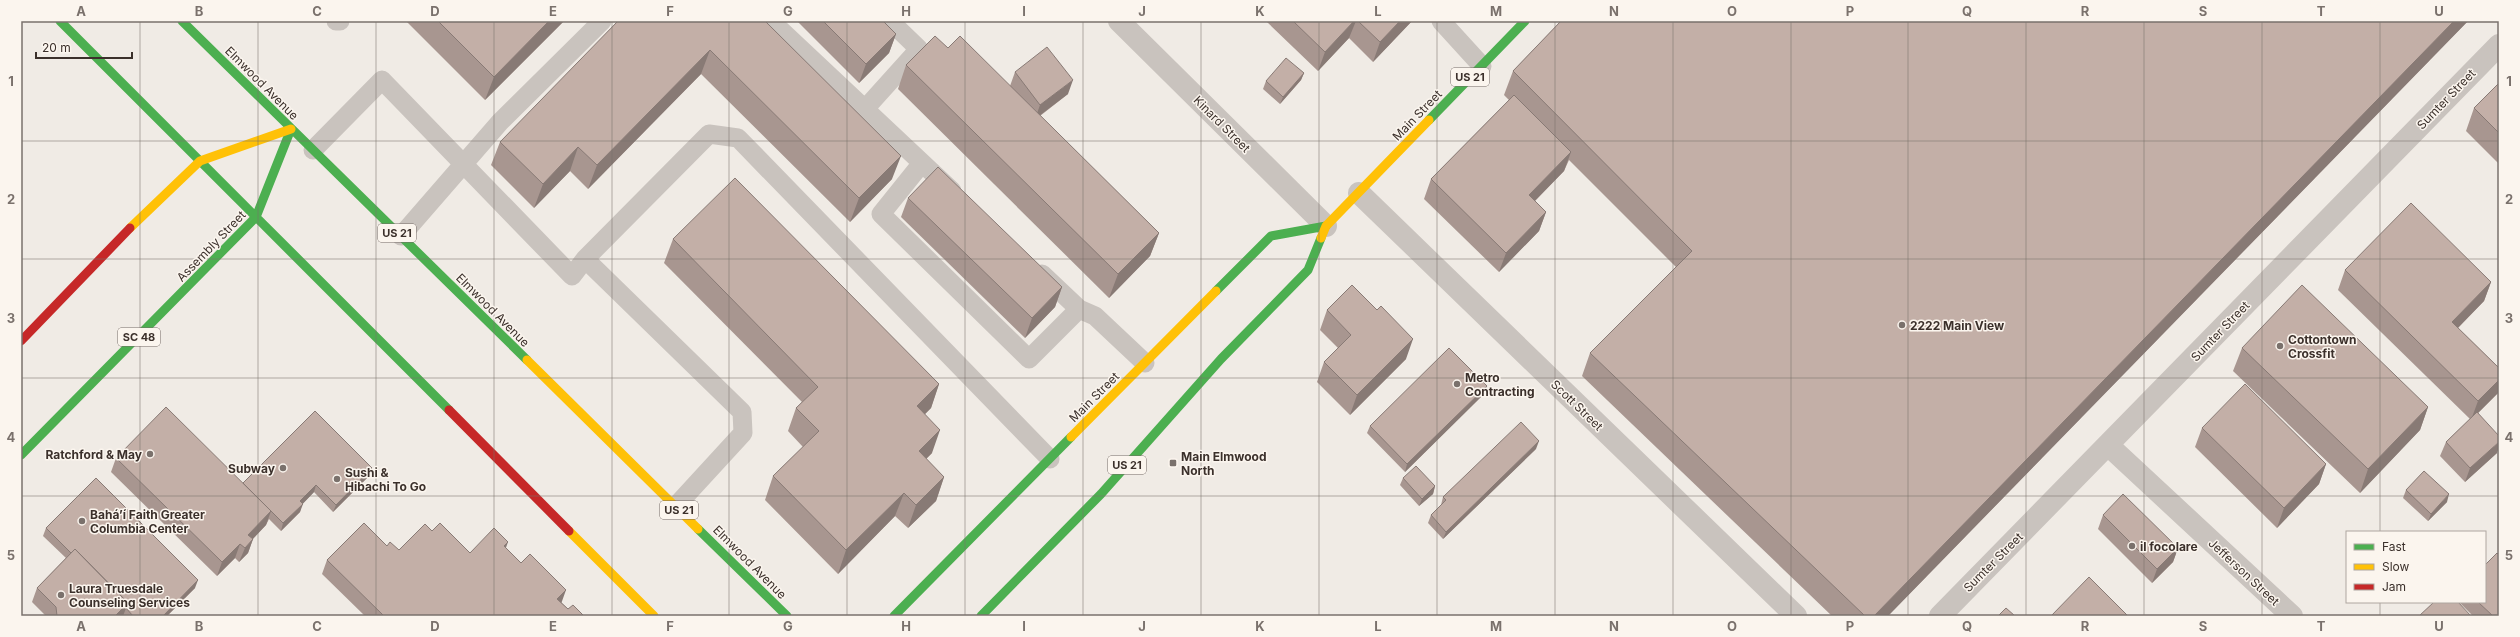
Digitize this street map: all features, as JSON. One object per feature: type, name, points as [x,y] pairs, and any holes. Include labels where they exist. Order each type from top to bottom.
[{"type":"main road","points":[[60,21],[654,616]]},
{"type":"main road","name":"Elmwood Avenue","points":[[182,21],[787,616]]},
{"type":"main road","name":"Main Street","points":[[982,616],[1101,494],[1221,359],[1308,270],[1326,226],[1525,21]]},
{"type":"main road","points":[[21,341],[156,202],[200,161],[291,129]]},
{"type":"main road","name":"Assembly Street","points":[[21,455],[256,217],[291,129]]},
{"type":"main road","name":"Main Street","points":[[894,616],[1271,236],[1326,226]]},
{"type":"street","name":"Kinard Street","points":[[1119,21],[1326,226]]},
{"type":"street","name":"Sumter Street","points":[[1940,616],[2109,446],[2499,45]]},
{"type":"street","name":"Scott Street","points":[[1359,193],[1796,616]]},
{"type":"street","name":"Jefferson Street","points":[[2109,446],[2292,616]]},
{"type":"lane","points":[[401,236],[500,122],[602,21]]},
{"type":"lane","points":[[771,21],[962,201]]},
{"type":"lane","points":[[864,110],[919,49],[890,21]]},
{"type":"lane","points":[[1441,21],[1482,66]]},
{"type":"lane","points":[[313,150],[382,80],[572,276],[585,259],[709,134],[738,138],[1050,459]]},
{"type":"lane","points":[[922,163],[881,214],[1029,360],[1079,309]]},
{"type":"lane","points":[[585,259],[742,412],[743,433],[676,506]]},
{"type":"lane","points":[[1027,260],[1079,309],[1095,316],[1145,363]]},
{"type":"building","points":[[438,21],[549,21],[494,77]]},
{"type":"building","points":[[618,21],[765,21],[901,156],[859,198],[710,50],[597,165],[578,147],[543,184],[500,142]]},
{"type":"building","points":[[823,21],[883,21],[896,34],[866,64]]},
{"type":"building","points":[[1293,21],[1354,21],[1325,52]]},
{"type":"building","points":[[1358,21],[1400,21],[1380,42]]},
{"type":"building","name":"2222 Main View","points":[[1561,21],[2454,21],[1874,616],[1865,616],[1590,353],[1692,251],[1513,71]]},
{"type":"building","points":[[935,36],[948,48],[960,36],[1159,233],[1118,274],[906,65]]},
{"type":"building","points":[[1047,47],[1073,80],[1040,105],[1015,72]]},
{"type":"building","points":[[1286,58],[1304,73],[1283,97],[1266,81]]},
{"type":"building","points":[[2499,83],[2499,133],[2474,108]]},
{"type":"building","points":[[1514,95],[1571,152],[1529,195],[1546,212],[1506,253],[1431,179]]},
{"type":"building","points":[[938,167],[1062,287],[1032,318],[908,198]]},
{"type":"building","points":[[735,178],[939,384],[917,406],[940,430],[919,451],[944,477],[916,505],[904,493],[846,550],[773,476],[819,431],[796,408],[818,387],[673,239]]},
{"type":"building","points":[[2411,203],[2491,282],[2452,322],[2499,368],[2499,380],[2478,401],[2345,270]]},
{"type":"building","points":[[1352,285],[1377,310],[1381,306],[1413,339],[1357,395],[1324,362],[1351,335],[1327,310]]},
{"type":"building","points":[[2302,285],[2428,407],[2368,469],[2242,348]]},
{"type":"building","points":[[1449,348],[1487,386],[1407,464],[1370,426]]},
{"type":"building","points":[[2245,384],[2326,464],[2284,508],[2202,428]]},
{"type":"building","points":[[166,407],[271,511],[248,535],[253,539],[245,548],[240,544],[222,562],[116,458]]},
{"type":"building","points":[[315,411],[372,468],[336,505],[316,485],[300,501],[303,504],[283,523],[243,483]]},
{"type":"building","points":[[2477,412],[2499,436],[2499,442],[2470,468],[2446,442]]},
{"type":"building","points":[[1521,422],[1539,441],[1446,532],[1431,515],[1446,500],[1443,497]]},
{"type":"building","points":[[1416,466],[1435,486],[1422,499],[1403,478]]},
{"type":"building","points":[[2424,471],[2449,494],[2431,514],[2406,490]]},
{"type":"building","points":[[96,478],[198,580],[163,616],[133,616],[126,608],[128,603],[75,549],[71,553],[46,528]]},
{"type":"building","points":[[2123,494],[2178,548],[2157,569],[2103,515]]},
{"type":"building","points":[[364,523],[387,546],[390,542],[399,550],[425,524],[432,531],[440,523],[470,553],[494,528],[508,542],[504,546],[521,563],[530,554],[566,590],[557,599],[568,609],[573,605],[584,616],[384,616],[327,560]]},
{"type":"building","points":[[75,549],[128,603],[115,616],[57,616],[56,607],[37,588]]},
{"type":"building","points":[[2497,553],[2499,555],[2499,616],[2493,616],[2479,603],[2486,603],[2486,564]]},
{"type":"building","points":[[2089,577],[2128,616],[2051,616]]},
{"type":"building","points":[[2433,603],[2459,603],[2471,616],[2419,616]]},
{"type":"building","points":[[2006,608],[2015,616],[1998,616]]},
{"type":"traffic: fast","points":[[60,21],[449,410]]},
{"type":"traffic: fast","points":[[182,21],[527,360]]},
{"type":"traffic: fast","points":[[1429,120],[1525,21]]},
{"type":"traffic: fast","points":[[21,455],[256,217],[291,129]]},
{"type":"traffic: fast","points":[[1216,291],[1271,236],[1326,226]]},
{"type":"traffic: fast","points":[[981,616],[1101,494],[1221,359],[1308,270],[1321,238]]},
{"type":"traffic: fast","points":[[894,616],[1071,437]]},
{"type":"traffic: fast","points":[[698,529],[787,616]]},
{"type":"traffic: slow","points":[[1321,238],[1326,226],[1429,120]]},
{"type":"traffic: slow","points":[[130,228],[200,161],[291,129]]},
{"type":"traffic: slow","points":[[1071,437],[1216,291]]},
{"type":"traffic: slow","points":[[527,360],[698,529]]},
{"type":"traffic: slow","points":[[569,531],[654,616]]},
{"type":"traffic: jam","points":[[21,341],[130,228]]},
{"type":"traffic: jam","points":[[449,410],[569,531]]},
{"type":"place","name":"2222 Main View","points":[[1902,325]]},
{"type":"place","name":"Cottontown Crossfit","points":[[2280,346]]},
{"type":"place","name":"Metro Contracting","points":[[1457,384]]},
{"type":"place","name":"Ratchford & May","points":[[150,454]]},
{"type":"place","name":"Main Elmwood North","points":[[1173,463]]},
{"type":"place","name":"Subway","points":[[283,468]]},
{"type":"place","name":"Sushi & Hibachi To Go","points":[[337,479]]},
{"type":"place","name":"Bahá’í Faith Greater Columbia Center","points":[[82,521]]},
{"type":"place","name":"il focolare","points":[[2132,546]]},
{"type":"place","name":"Laura Truesdale Counseling Services","points":[[61,595]]}]
